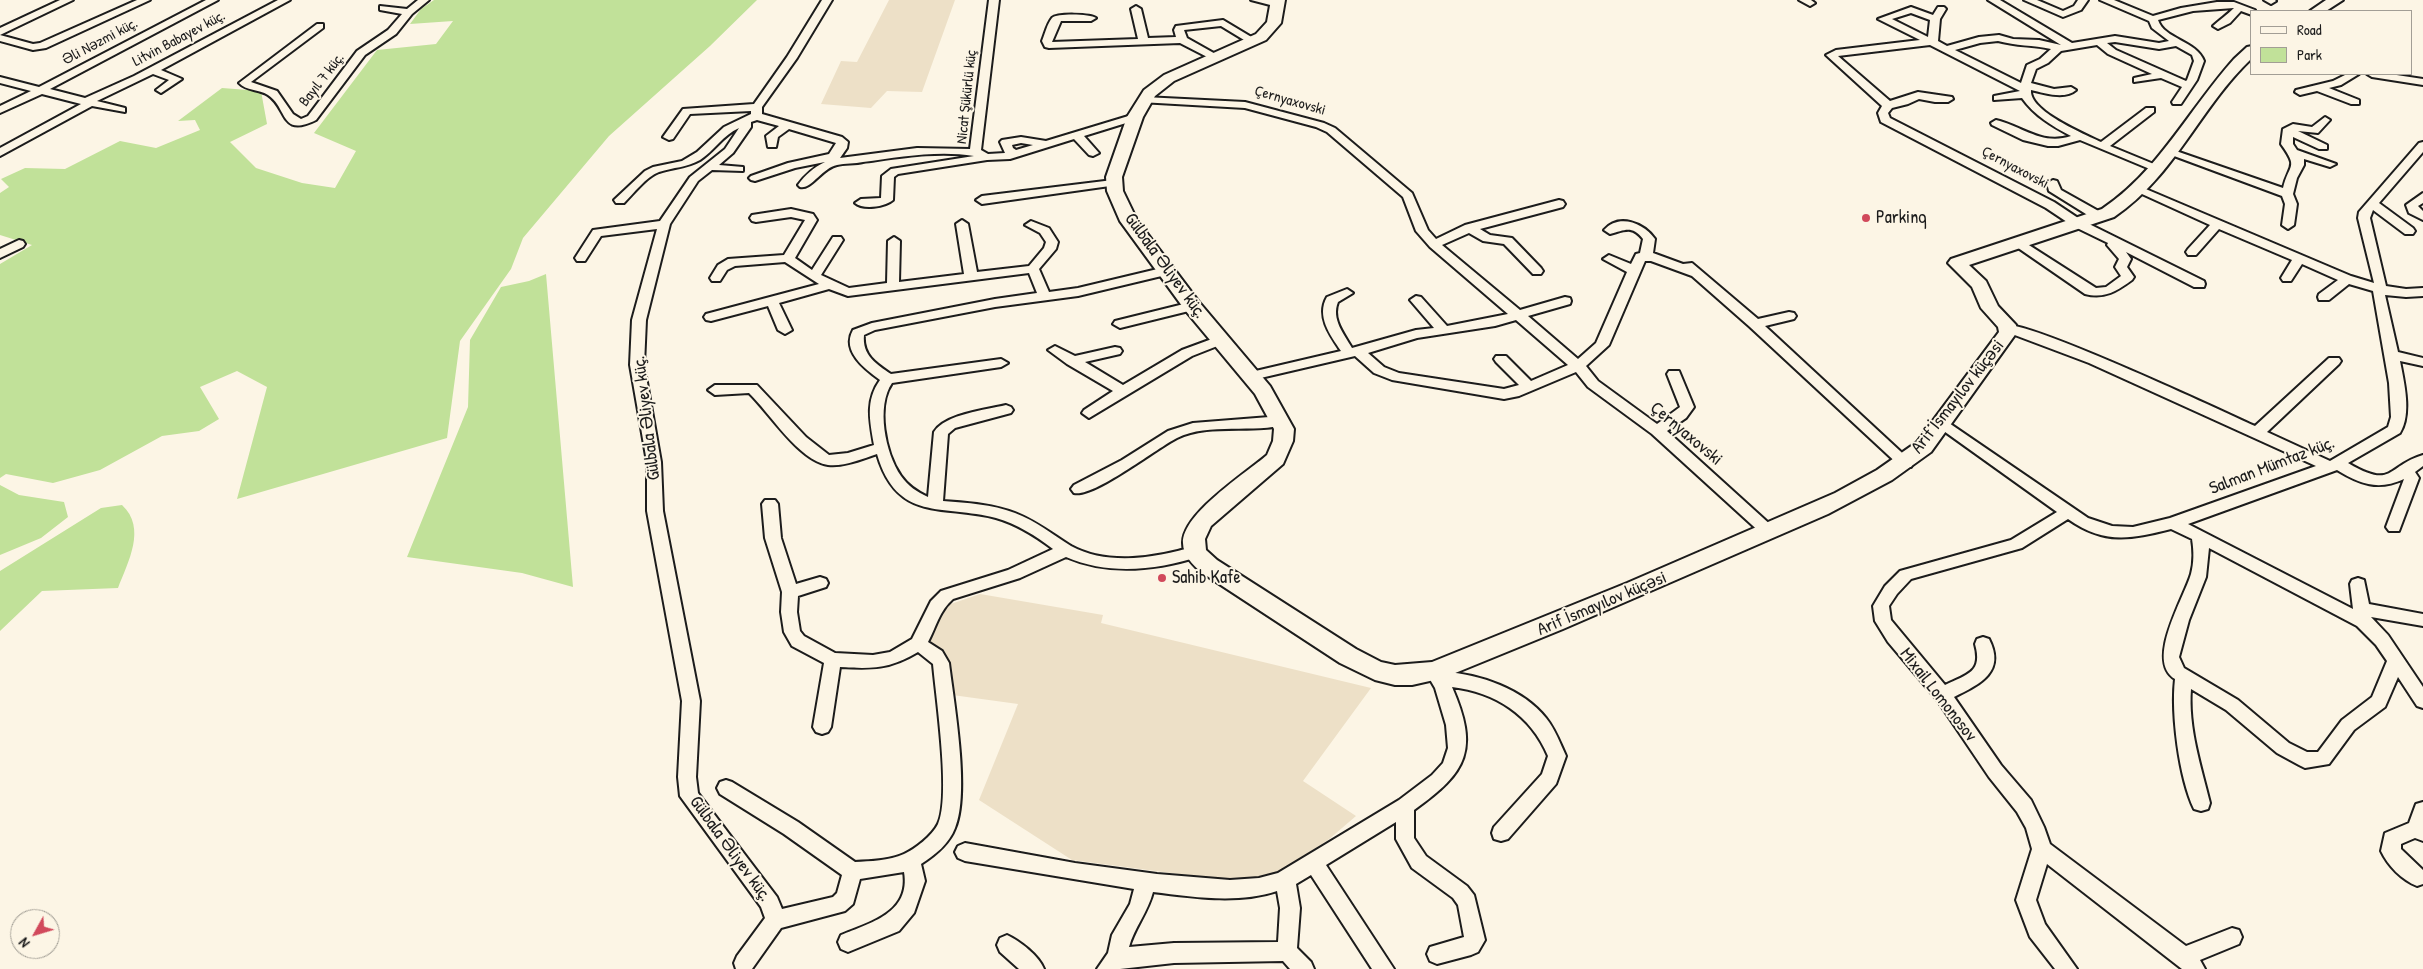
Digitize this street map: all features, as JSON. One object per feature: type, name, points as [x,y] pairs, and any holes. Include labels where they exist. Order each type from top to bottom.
[{"type":"street","points":[[0,32],[68,0]]},
{"type":"street","points":[[0,38],[32,47],[42,46],[145,0]]},
{"type":"street","name":"Əli Nəzmi küç.","points":[[0,110],[213,0]]},
{"type":"street","name":"Litvin Babayev küç.","points":[[0,153],[87,102],[285,0]]},
{"type":"street","name":"Bayıl 7 küç.","points":[[320,26],[244,83],[273,93],[288,118],[294,122],[304,123],[312,118],[361,53],[392,32],[409,12],[424,0]]},
{"type":"street","name":"Gülbala Əliyev küç.","points":[[827,0],[792,58],[729,150],[716,165],[702,170],[694,179],[664,224],[639,320],[637,366],[654,462],[656,511],[690,701],[687,776],[689,796],[770,903],[775,920],[838,904],[846,898],[852,871]]},
{"type":"street","name":"Nicat Şükürlü küç","points":[[994,0],[975,152],[986,157],[1014,154],[1008,150],[1006,142],[1021,140],[1046,144],[1076,134]]},
{"type":"street","points":[[982,200],[1113,183],[1135,118],[1144,100],[1161,83],[1253,41],[1272,28],[1276,20],[1278,2],[1256,0]]},
{"type":"street","points":[[1993,0],[2072,47]]},
{"type":"street","points":[[2029,0],[2063,14],[2078,8],[2083,0]]},
{"type":"street","points":[[2105,0],[2153,18],[2181,10],[2231,3],[2250,11]]},
{"type":"street","points":[[2319,10],[2336,0]]},
{"type":"street","points":[[2218,26],[2228,20],[2231,3]]},
{"type":"street","points":[[382,8],[409,12]]},
{"type":"street","points":[[1136,9],[1144,42]]},
{"type":"street","points":[[1932,42],[1936,19],[1941,9]]},
{"type":"street","points":[[1936,19],[1911,10],[1883,19],[2025,90],[2033,106],[2062,127],[2157,169]]},
{"type":"street","points":[[1091,18],[1059,18],[1056,20],[1047,41],[1049,45],[1182,40],[1215,58]]},
{"type":"street","points":[[2153,18],[2155,26],[2177,43],[2196,53],[2210,51]]},
{"type":"street","points":[[1182,40],[1180,28],[1223,23],[1253,41]]},
{"type":"street","points":[[1946,49],[1979,40],[1999,38],[2012,42],[2038,43],[2058,48],[2122,39],[2164,46],[2177,43]]},
{"type":"street","points":[[1932,42],[1871,48],[1831,55],[1888,105],[1900,104],[1918,94],[1935,99],[1948,99]]},
{"type":"street","points":[[2099,42],[2112,52],[2188,86]]},
{"type":"street","points":[[2025,90],[2031,67],[2044,61],[2058,48]]},
{"type":"street","name":"Arif İsmayılov küçəsi","points":[[1195,552],[1209,566],[1348,656],[1375,670],[1395,675],[1437,675],[1836,502],[1906,462],[1924,447],[2009,328],[1990,308],[1980,285],[1956,263],[2098,216],[2119,207],[2172,153],[2207,102],[2250,52]]},
{"type":"street","points":[[2178,102],[2188,86],[2199,61],[2196,53]]},
{"type":"street","points":[[152,70],[177,78],[161,90]]},
{"type":"street","points":[[2138,80],[2160,75]]},
{"type":"street","points":[[2300,92],[2337,83],[2352,75]]},
{"type":"street","points":[[2386,75],[2423,82]]},
{"type":"street","points":[[0,80],[121,110]]},
{"type":"street","points":[[2319,88],[2355,102]]},
{"type":"street","points":[[1998,98],[2025,90],[2054,92],[2071,90]]},
{"type":"street","name":"Çernyaxovski","points":[[1144,100],[1246,105],[1320,125],[1331,130],[1408,196],[1422,231],[1434,244],[1578,366],[1593,384],[1657,431],[1768,531]]},
{"type":"street","name":"Çernyaxovski","points":[[1888,105],[1883,113],[1885,120],[1920,136],[2050,205],[2077,223],[2105,238],[2199,284]]},
{"type":"street","points":[[2102,146],[2150,110]]},
{"type":"street","points":[[669,138],[687,111],[753,115],[838,139],[842,142],[835,159],[815,171],[804,185]]},
{"type":"street","points":[[620,200],[649,173],[657,168],[684,164],[701,154],[728,129],[753,115]]},
{"type":"street","points":[[1094,153],[1076,134],[1124,119],[1135,118]]},
{"type":"street","points":[[2288,225],[2291,204],[2287,194],[2291,178],[2298,165],[2293,152],[2287,144],[2289,132],[2293,127],[2314,131],[2325,120]]},
{"type":"street","points":[[1996,123],[2028,138],[2044,142],[2065,144],[2081,136]]},
{"type":"street","points":[[772,145],[772,136],[787,124]]},
{"type":"street","points":[[2289,132],[2323,147]]},
{"type":"street","points":[[2409,231],[2371,202],[2390,184],[2423,145]]},
{"type":"street","points":[[755,178],[792,166],[835,159],[848,162],[917,151],[975,152]]},
{"type":"street","points":[[922,169],[960,151]]},
{"type":"street","points":[[2293,152],[2330,164]]},
{"type":"street","points":[[2172,153],[2287,194]]},
{"type":"street","points":[[862,203],[878,203],[887,200],[888,176],[891,173],[986,157]]},
{"type":"street","points":[[699,186],[716,165],[739,169]]},
{"type":"street","name":"Gülbala Əliyev küç.","points":[[1113,183],[1129,221],[1192,306],[1252,376],[1282,421]]},
{"type":"street","points":[[2053,183],[2053,189],[2057,192],[2098,216]]},
{"type":"street","points":[[2137,190],[2347,279],[2410,294],[2423,292]]},
{"type":"street","points":[[2423,196],[2412,205],[2413,210],[2423,216]]},
{"type":"street","name":"Salman Mümtaz küç.","points":[[1941,424],[1975,445],[2068,513],[2096,528],[2111,532],[2133,533],[2173,523],[2334,465],[2394,430],[2398,421],[2398,398],[2380,288],[2364,218],[2371,202]]},
{"type":"street","points":[[1434,244],[1469,228],[1559,204]]},
{"type":"street","points":[[716,278],[722,268],[732,262],[788,258],[796,249],[811,220],[810,217],[791,214],[756,218]]},
{"type":"street","points":[[1610,230],[1624,223],[1636,225],[1649,238],[1646,255]]},
{"type":"street","points":[[2192,252],[2218,223]]},
{"type":"street","points":[[580,258],[596,234],[664,224]]},
{"type":"street","points":[[962,224],[971,276]]},
{"type":"street","points":[[788,258],[797,267],[815,275],[829,285],[848,292],[1033,269],[1050,249],[1052,242],[1045,231],[1031,225]]},
{"type":"street","points":[[1469,228],[1487,238],[1508,241],[1537,271]]},
{"type":"street","points":[[2016,243],[2090,291],[2106,293],[2128,277],[2121,267],[2125,259],[2105,238]]},
{"type":"street","points":[[815,275],[837,240]]},
{"type":"street","points":[[893,285],[894,241]]},
{"type":"street","points":[[0,254],[18,244]]},
{"type":"street","points":[[1347,293],[1332,300],[1327,309],[1330,320],[1353,352],[1379,370],[1396,377],[1504,394],[1514,393],[1530,387],[1578,366],[1602,346],[1640,257],[1646,255],[1695,273]]},
{"type":"street","points":[[1677,256],[1756,324],[1906,462]]},
{"type":"street","points":[[1609,259],[1634,270]]},
{"type":"street","points":[[2286,278],[2299,259]]},
{"type":"street","points":[[1033,269],[1045,297]]},
{"type":"street","points":[[888,379],[860,355],[856,340],[858,332],[863,329],[995,303],[1086,290],[1166,271]]},
{"type":"street","points":[[2324,297],[2347,279]]},
{"type":"street","points":[[711,318],[829,285]]},
{"type":"street","points":[[1416,300],[1444,331]]},
{"type":"street","points":[[772,301],[785,330]]},
{"type":"street","points":[[1252,376],[1353,352],[1416,334],[1444,331],[1471,324],[1494,322],[1564,301]]},
{"type":"street","points":[[1120,324],[1192,306]]},
{"type":"street","points":[[1756,324],[1789,316]]},
{"type":"street","points":[[2009,328],[2041,339],[2376,482],[2386,482],[2406,472],[2423,460]]},
{"type":"street","points":[[1089,413],[1187,353],[1220,340]]},
{"type":"street","points":[[1055,350],[1124,391]]},
{"type":"street","points":[[1072,361],[1115,351]]},
{"type":"street","points":[[2390,355],[2423,362]]},
{"type":"street","points":[[1501,359],[1530,387]]},
{"type":"street","points":[[2258,432],[2334,361]]},
{"type":"street","points":[[1000,363],[888,379],[878,392],[874,404],[881,448],[890,472],[902,489],[916,499],[935,505],[986,510],[1031,525],[1078,557],[1096,561],[1121,563],[1168,561],[1195,552],[1193,543],[1195,533],[1203,520],[1276,459],[1284,441],[1282,421],[1193,428],[1173,434],[1127,464],[1079,489]]},
{"type":"street","points":[[1657,431],[1681,415],[1687,407],[1674,374]]},
{"type":"street","points":[[715,390],[752,388],[810,450],[826,460],[881,448]]},
{"type":"street","points":[[935,505],[941,432],[950,424],[1006,410]]},
{"type":"street","points":[[2394,527],[2412,478],[2406,472]]},
{"type":"street","points":[[770,504],[773,538],[790,592],[789,612],[792,632],[811,650],[833,660],[880,661],[894,658],[918,644],[926,631],[938,601],[947,595],[1014,574],[1066,550]]},
{"type":"street","name":"Mixail Lomonosov","points":[[2042,849],[2035,827],[2024,806],[1995,771],[1943,695],[1894,637],[1883,620],[1882,606],[1890,590],[1906,575],[2016,544],[2068,513]]},
{"type":"street","points":[[2173,523],[2363,615],[2423,620]]},
{"type":"street","points":[[2199,537],[2203,552],[2202,567],[2183,614],[2170,657],[2177,672],[2232,706],[2263,729],[2283,748],[2305,760],[2323,759],[2348,725],[2379,702],[2396,660]]},
{"type":"street","points":[[790,592],[820,583]]},
{"type":"street","points":[[2358,584],[2363,615],[2423,701]]},
{"type":"street","points":[[726,788],[791,828],[852,871],[887,867],[911,860],[944,832],[949,824],[952,797],[941,664],[936,656],[918,644]]},
{"type":"street","points":[[1943,695],[1983,669],[1987,660],[1983,644]]},
{"type":"street","points":[[822,727],[833,660]]},
{"type":"street","points":[[965,852],[1089,876],[1146,883],[1231,889],[1258,886],[1285,879],[1405,806],[1446,773],[1456,756],[1457,738],[1454,720],[1437,675]]},
{"type":"street","points":[[1437,675],[1471,683],[1511,700],[1534,717],[1548,735],[1557,756],[1550,778],[1501,833]]},
{"type":"street","points":[[2184,676],[2181,703],[2182,723],[2201,803]]},
{"type":"street","points":[[1405,806],[1405,838],[1419,862],[1449,886],[1460,892],[1467,901],[1474,940],[1471,945],[1436,954]]},
{"type":"street","points":[[2416,877],[2397,860],[2391,851],[2392,839],[2420,831],[2423,810]]},
{"type":"street","points":[[2066,969],[2037,930],[2026,900],[2042,849],[2189,963],[2232,937]]},
{"type":"street","points":[[848,942],[892,924],[907,907],[915,880],[911,860]]},
{"type":"street","points":[[1313,862],[1384,969]]},
{"type":"street","points":[[1285,879],[1290,908],[1287,951],[1304,969]]},
{"type":"street","points":[[1146,883],[1139,907],[1122,935],[1112,963],[1174,953],[1287,951]]},
{"type":"street","points":[[744,963],[775,920]]},
{"type":"street","points":[[1007,945],[1034,969]]},
{"type":"shaded area","points":[[889,0],[955,0],[922,92],[887,91],[871,108],[821,104],[841,61],[857,62]]},
{"type":"shaded area","points":[[980,594],[1103,615],[1101,623],[1371,688],[1303,781],[1356,816],[1328,840],[1277,873],[1239,882],[1072,860],[979,800],[1018,704],[945,694],[928,643],[945,606]]},
{"type":"green space","points":[[434,0],[757,0],[710,46],[609,136],[523,238],[511,269],[460,341],[447,438],[237,499],[267,387],[237,371],[200,387],[219,419],[199,431],[162,436],[100,470],[53,483],[6,474],[0,478],[0,264],[32,245],[0,235],[0,193],[9,187],[1,179],[25,168],[65,169],[120,141],[156,148],[200,130],[195,120],[178,121],[222,88],[261,91],[267,124],[230,142],[256,168],[302,183],[335,188],[356,151],[314,133],[377,50],[436,44],[453,21],[410,24],[421,9]]},
{"type":"green space","points":[[546,274],[573,587],[522,573],[407,557],[468,407],[470,340],[501,287],[529,281]]},
{"type":"green space","points":[[0,485],[19,495],[64,502],[68,517],[41,538],[0,555]]},
{"type":"green space","points":[[122,505],[129,514],[133,524],[134,535],[130,556],[118,588],[42,591],[0,631],[0,571],[101,508]]},
{"type":"place","name":"Parkinq","points":[[1866,218]]},
{"type":"place","name":"Sahib Kafe","points":[[1162,578]]}]
